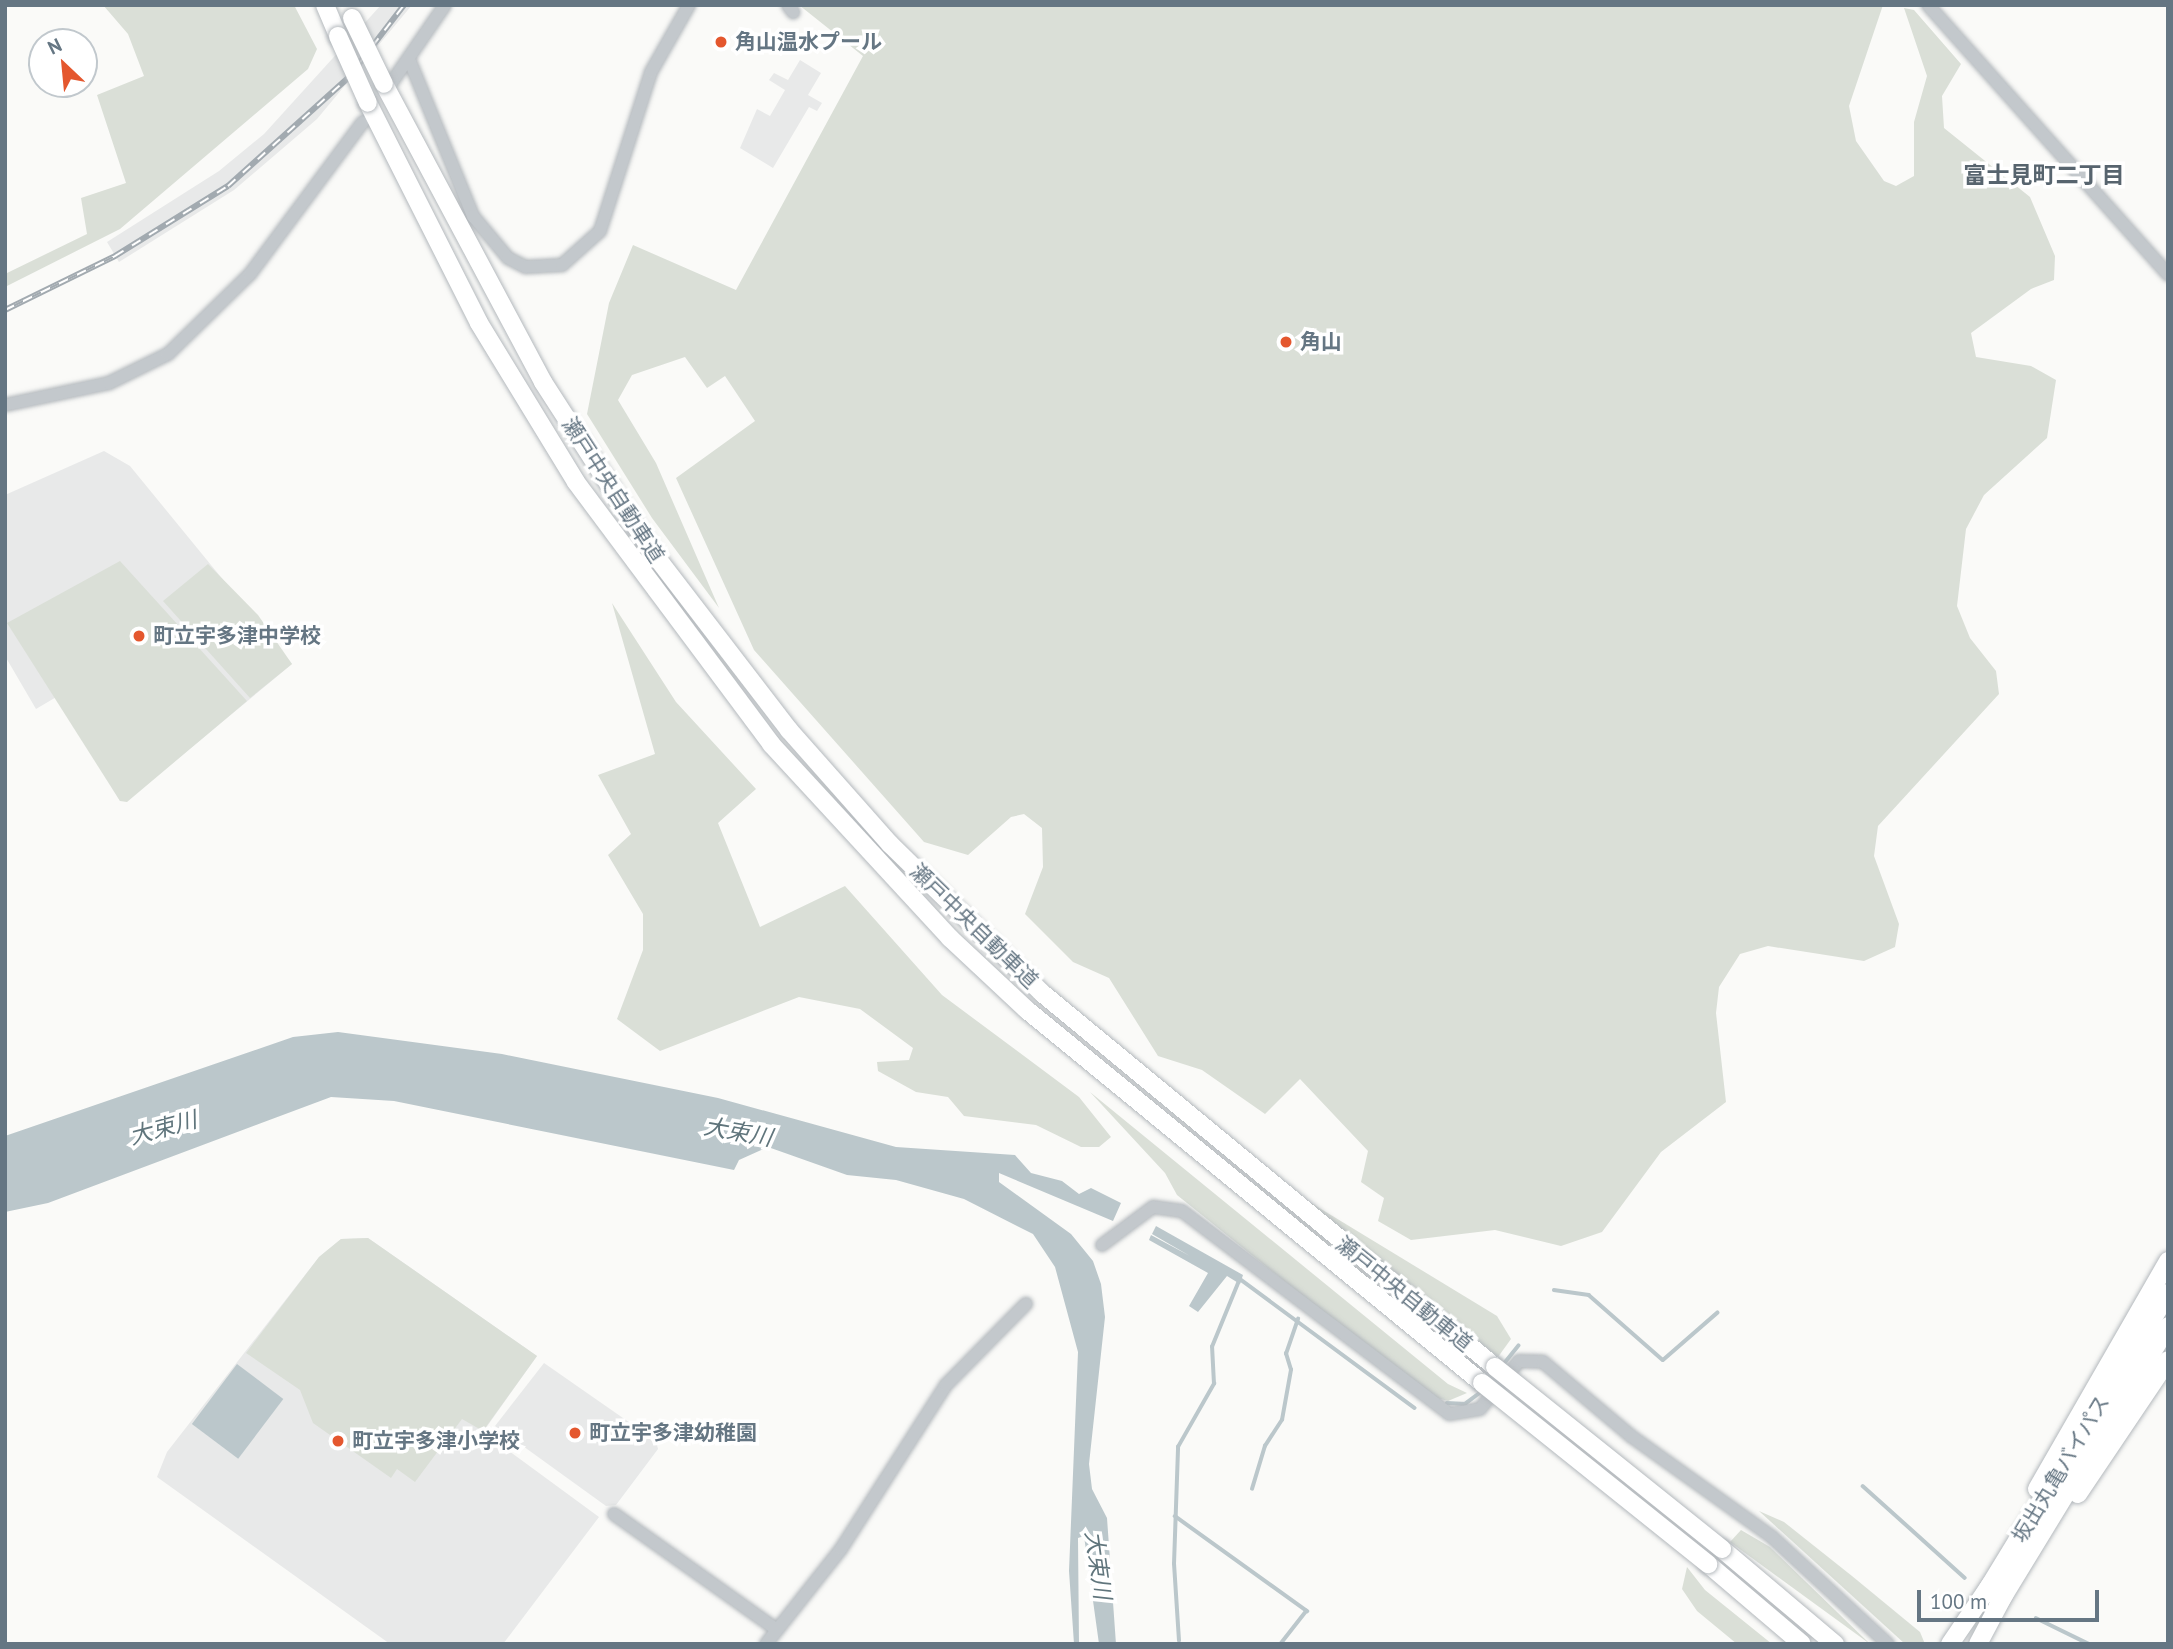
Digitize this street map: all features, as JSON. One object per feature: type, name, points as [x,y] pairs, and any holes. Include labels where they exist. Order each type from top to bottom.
[{"type":"highway","name":"瀬戸中央自動車道","points":[[325,5],[368,103],[479,323],[576,482],[771,744],[950,938],[1037,1019],[1708,1564],[1802,1644]]},
{"type":"highway","name":"瀬戸中央自動車道","points":[[349,11],[388,83],[474,264],[563,415],[654,554],[789,730],[890,844],[1042,993],[1835,1644]]},
{"type":"highway","points":[[1976,1644],[2082,1401],[2168,1261]]},
{"type":"highway","name":"坂出丸亀バイパス","points":[[1998,1589],[2168,1293]]},
{"type":"highway","name":"坂出丸亀バイパス","points":[[1998,1589],[2168,1326]]},
{"type":"highway","points":[[1952,1644],[2126,1429],[2168,1360]]},
{"type":"highway","points":[[1781,1598],[1844,1644]]},
{"type":"street","points":[[388,83],[445,5]]},
{"type":"street","points":[[408,59],[473,216],[508,258],[526,267],[562,265],[600,231],[651,72],[689,5]]},
{"type":"street","points":[[1928,5],[2168,274]]},
{"type":"street","points":[[5,405],[65,396],[143,368],[196,332],[250,274],[363,122]]},
{"type":"street","points":[[1102,1245],[1153,1207],[1182,1211],[1448,1414],[1480,1409],[1519,1361],[1543,1362],[1631,1436],[1772,1537],[1888,1644]]},
{"type":"street","points":[[766,1644],[846,1541],[946,1385],[1026,1304]]},
{"type":"street","points":[[614,1514],[777,1630]]},
{"type":"shaded area","points":[[103,5],[294,5],[317,49],[308,69],[120,229],[5,287],[5,274],[87,234],[81,198],[126,183],[98,95],[144,76],[128,34]]},
{"type":"shaded area","points":[[381,5],[412,5],[317,119],[234,190],[119,262],[107,242],[219,171],[264,134]]},
{"type":"shaded area","points":[[799,5],[1883,5],[1849,106],[1856,141],[1884,181],[1896,186],[1914,176],[1914,122],[1927,76],[1904,8],[1914,10],[1961,64],[1942,96],[1944,128],[2030,197],[2055,256],[2054,280],[2031,289],[1971,333],[1976,357],[2031,366],[2056,380],[2047,438],[1984,495],[1966,529],[1957,606],[1970,638],[1996,671],[1999,694],[1878,826],[1874,856],[1899,924],[1895,947],[1864,961],[1768,946],[1740,954],[1719,987],[1716,1013],[1726,1102],[1661,1152],[1602,1232],[1561,1246],[1495,1230],[1411,1240],[1378,1221],[1384,1198],[1361,1182],[1368,1151],[1300,1079],[1265,1114],[1202,1070],[1158,1056],[1109,978],[1073,962],[1025,914],[1043,867],[1042,828],[1024,814],[1011,817],[968,855],[924,842],[754,650],[676,478],[755,421],[725,376],[707,388],[685,357],[632,375],[618,400],[656,463],[719,608],[652,518],[587,414],[609,303],[633,245],[736,290],[863,56]]},
{"type":"shaded area","points":[[800,60],[821,73],[808,95],[822,103],[817,111],[809,107],[773,168],[740,148],[757,109],[770,116],[785,90],[769,80],[774,73],[788,80]]},
{"type":"shaded area","name":"町立宇多津中学校","points":[[104,451],[130,466],[292,664],[127,801],[120,801],[58,696],[36,709],[5,656],[5,495]]},
{"type":"shaded area","points":[[120,561],[247,701],[127,802],[120,801],[7,623]]},
{"type":"shaded area","points":[[208,564],[258,615],[292,664],[250,698],[163,601]]},
{"type":"shaded area","points":[[612,603],[676,702],[756,789],[718,823],[760,927],[845,886],[942,995],[1079,1097],[1111,1137],[1099,1147],[1081,1147],[1036,1125],[964,1116],[948,1097],[916,1092],[878,1071],[877,1062],[909,1060],[913,1048],[860,1009],[799,997],[660,1051],[617,1019],[643,950],[643,914],[608,855],[631,834],[598,775],[655,754]]},
{"type":"shaded area","points":[[1090,1092],[1448,1384],[1467,1393],[1448,1401],[1433,1397],[1344,1329],[1177,1195],[1165,1173]]},
{"type":"shaded area","points":[[1298,1195],[1497,1316],[1511,1339],[1498,1357]]},
{"type":"shaded area","name":"町立宇多津小学校","points":[[368,1238],[537,1356],[483,1432],[599,1517],[503,1644],[390,1644],[157,1477],[167,1452],[319,1257],[341,1239]]},
{"type":"shaded area","points":[[368,1238],[537,1356],[483,1431],[462,1419],[415,1482],[397,1469],[391,1478],[313,1423],[300,1390],[246,1353],[319,1257],[341,1239]]},
{"type":"shaded area","name":"町立宇多津幼稚園","points":[[544,1363],[656,1441],[658,1449],[616,1505],[606,1506],[495,1426]]},
{"type":"shaded area","points":[[1759,1511],[1784,1522],[1852,1576],[1920,1632],[1925,1644],[1905,1644]]},
{"type":"shaded area","points":[[1741,1530],[1770,1547],[1870,1644],[1730,1542]]},
{"type":"shaded area","points":[[1687,1567],[1705,1590],[1772,1644],[1737,1644],[1697,1611],[1682,1589]]},
{"type":"water","name":"大束川","points":[[338,1032],[502,1054],[718,1098],[896,1147],[1015,1155],[1031,1173],[1062,1181],[1079,1194],[1091,1188],[1121,1203],[1113,1221],[999,1173],[999,1182],[1071,1234],[1093,1261],[1101,1284],[1105,1317],[1089,1464],[1092,1489],[1107,1518],[1116,1644],[1099,1644],[1084,1536],[1078,1538],[1079,1644],[1074,1644],[1069,1571],[1078,1352],[1055,1267],[1033,1234],[964,1199],[896,1180],[847,1175],[768,1147],[739,1160],[734,1170],[394,1101],[331,1097],[48,1203],[5,1212],[5,1136],[293,1037]]},
{"type":"water","points":[[1156,1226],[1243,1275],[1240,1284],[1227,1276],[1198,1312],[1189,1306],[1208,1273],[1149,1240],[1151,1235],[1190,1256],[1152,1234]]},
{"type":"water","points":[[237,1364],[283,1399],[238,1459],[192,1424]]},
{"type":"waterway","points":[[1240,1279],[1415,1408]]},
{"type":"waterway","points":[[1179,1641],[1174,1564],[1178,1447],[1214,1384],[1212,1347],[1239,1281]]},
{"type":"waterway","points":[[1554,1290],[1589,1295],[1663,1360],[1717,1313]]},
{"type":"waterway","points":[[1252,1489],[1265,1446],[1282,1420],[1291,1370],[1286,1354],[1298,1319]]},
{"type":"waterway","points":[[1502,1366],[1518,1346]]},
{"type":"waterway","points":[[1447,1403],[1465,1404],[1482,1391]]},
{"type":"waterway","points":[[1863,1486],[1965,1578]]},
{"type":"waterway","points":[[1175,1516],[1307,1611],[1281,1644]]},
{"type":"waterway","points":[[2036,1618],[2089,1644]]},
{"type":"railway","points":[[5,310],[115,256],[228,186],[348,78],[404,5]]},
{"type":"place","name":"角山温水プール","points":[[721,42]]},
{"type":"place","name":"角山","points":[[1286,342]]},
{"type":"place","name":"町立宇多津中学校","points":[[139,636]]},
{"type":"place","name":"町立宇多津幼稚園","points":[[575,1433]]},
{"type":"place","name":"町立宇多津小学校","points":[[338,1441]]},
{"type":"district","name":"富士見町二丁目","points":[[2044,175]]}]
